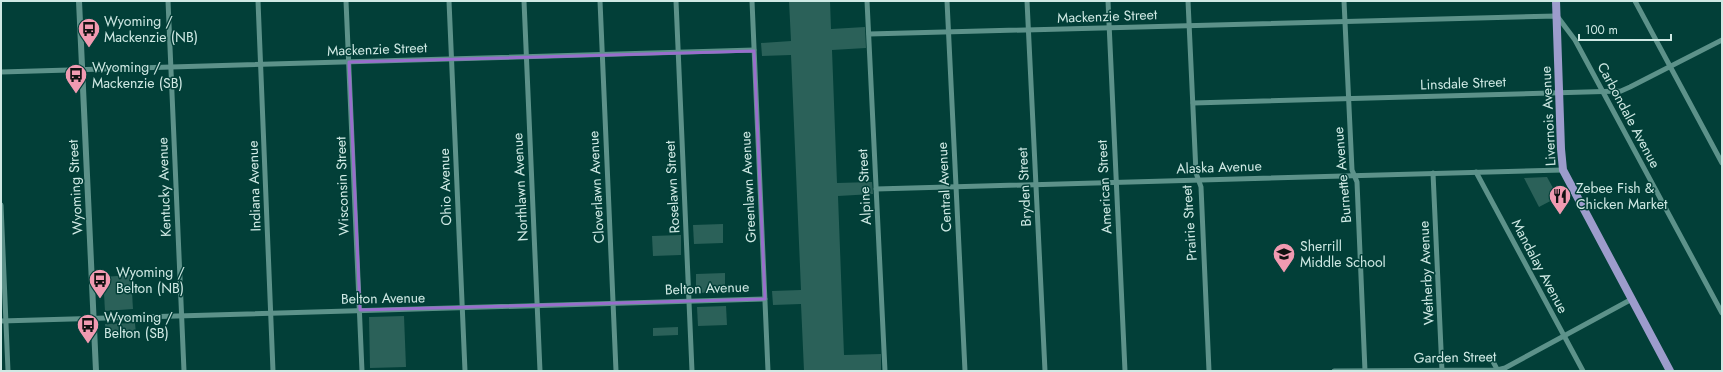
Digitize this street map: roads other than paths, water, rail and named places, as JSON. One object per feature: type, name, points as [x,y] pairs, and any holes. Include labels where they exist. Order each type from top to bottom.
[{"type":"main road","name":"Livernois Avenue","points":[[1556,1],[1563,170],[1670,371]]},
{"type":"street","name":"Wyoming Street","points":[[79,1],[96,371]]},
{"type":"street","name":"Kentucky Avenue","points":[[168,1],[184,371]]},
{"type":"street","name":"Indiana Avenue","points":[[258,1],[273,371]]},
{"type":"street","name":"Wisconsin Street","points":[[346,1],[362,371]]},
{"type":"street","name":"Ohio Avenue","points":[[449,1],[465,371]]},
{"type":"street","name":"Northlawn Avenue","points":[[524,1],[540,371]]},
{"type":"street","name":"Cloverlawn Avenue","points":[[600,1],[616,371]]},
{"type":"street","name":"Roselawn Street","points":[[676,1],[692,371]]},
{"type":"street","name":"Greenlawn Avenue","points":[[752,1],[768,371]]},
{"type":"street","name":"Alpine Street","points":[[867,1],[885,371]]},
{"type":"street","name":"Central Avenue","points":[[948,1],[965,371]]},
{"type":"street","name":"Bryden Street","points":[[1028,1],[1045,371]]},
{"type":"street","name":"American Street","points":[[1108,1],[1125,371]]},
{"type":"street","name":"Prairie Street","points":[[1188,1],[1196,173],[1201,186],[1209,371]]},
{"type":"street","name":"Burnette Avenue","points":[[1344,1],[1352,170],[1357,182],[1365,371]]},
{"type":"street","points":[[1635,1],[1722,163]]},
{"type":"street","name":"Mackenzie Street","points":[[869,34],[1557,16]]},
{"type":"street","name":"Carbondale Avenue","points":[[1557,16],[1576,40],[1722,313]]},
{"type":"street","name":"Linsdale Street","points":[[1193,103],[1621,90],[1630,88],[1722,40]]},
{"type":"street","name":"Mackenzie Street","points":[[1,72],[754,50]]},
{"type":"street","name":"Alaska Avenue","points":[[876,189],[1563,170]]},
{"type":"street","name":"Mandalay Avenue","points":[[1476,172],[1583,371]]},
{"type":"street","name":"Wetherby Avenue","points":[[1433,173],[1442,370]]},
{"type":"street","points":[[1,204],[4,321],[8,371]]},
{"type":"street","name":"Belton Avenue","points":[[4,321],[765,299]]},
{"type":"street","name":"Garden Street","points":[[1334,371],[1498,370],[1505,368],[1632,299]]},
{"type":"street","points":[[1490,356],[1498,370]]},
{"type":"place","name":"Wyoming / Mackenzie (NB)","points":[[89,48]]},
{"type":"place","name":"Wyoming / Mackenzie (SB)","points":[[76,94]]},
{"type":"place","name":"Zebee Fish & Chicken Market","points":[[1560,216]]},
{"type":"place","name":"Sherrill Middle School","points":[[1284,274]]},
{"type":"place","name":"Wyoming / Belton (NB)","points":[[100,300]]},
{"type":"place","name":"Wyoming / Belton (SB)","points":[[88,344]]}]
